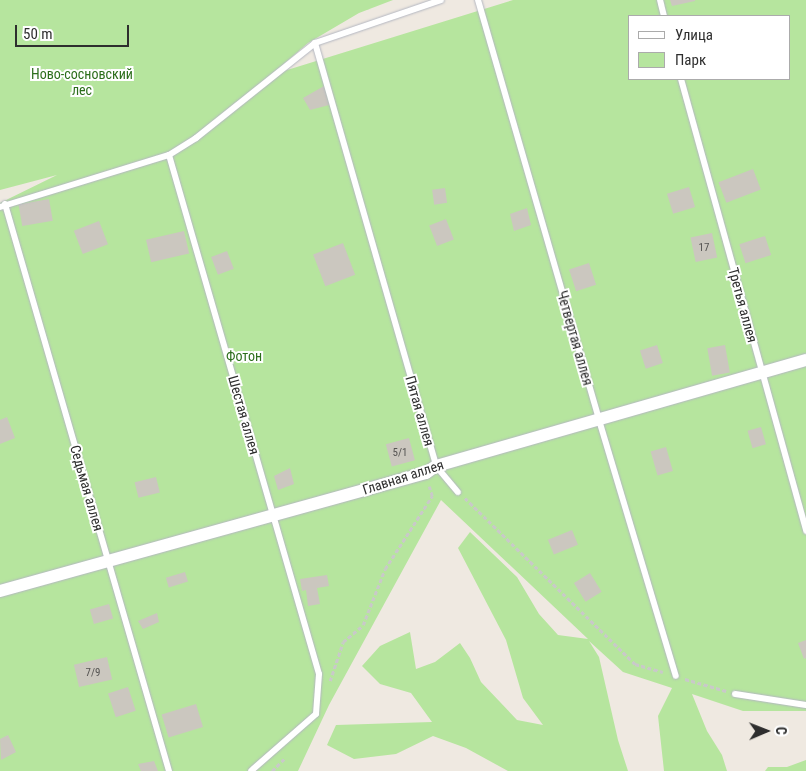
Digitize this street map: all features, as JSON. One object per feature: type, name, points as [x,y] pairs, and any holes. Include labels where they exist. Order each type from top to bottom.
[{"type":"street","name":"Главная аллея","points":[[0,591],[274,515],[806,360]]},
{"type":"lane","points":[[3,206],[170,156],[196,138],[315,42],[441,0]]},
{"type":"lane","name":"Четвертая аллея","points":[[478,0],[599,420],[676,676]]},
{"type":"lane","points":[[660,0],[664,15]]},
{"type":"lane","name":"Пятая аллея","points":[[315,42],[431,469],[458,492]]},
{"type":"lane","name":"Третья аллея","points":[[681,80],[806,531]]},
{"type":"lane","name":"Шестая аллея","points":[[170,156],[320,674],[316,714],[251,771]]},
{"type":"lane","name":"Седьмая аллея","points":[[3,206],[169,771]]},
{"type":"lane","points":[[735,694],[806,705]]},
{"type":"path","points":[[329,684],[344,642],[363,625],[385,569],[432,496],[431,469]]},
{"type":"path","points":[[458,492],[635,664],[735,694]]},
{"type":"green space","name":"Фотон","points":[[0,0],[393,0],[359,13],[308,43],[271,75],[513,0],[806,0],[806,711],[743,711],[692,694],[707,731],[722,755],[727,771],[664,771],[658,716],[672,688],[623,672],[589,641],[599,657],[618,740],[628,771],[508,771],[466,748],[433,736],[396,754],[354,759],[327,745],[336,725],[432,722],[411,693],[380,684],[362,666],[380,646],[410,632],[416,669],[435,662],[460,643],[470,658],[481,682],[517,720],[543,725],[523,698],[506,640],[458,548],[470,532],[517,577],[539,614],[558,635],[588,639],[441,500],[329,705],[298,771],[0,771],[0,203],[57,175],[0,190]]},
{"type":"green space","points":[[806,760],[806,771],[765,771],[768,767],[787,767]]},
{"type":"building","points":[[670,0],[695,0],[695,1],[672,6]]},
{"type":"building","points":[[324,86],[329,105],[310,110],[303,98]]},
{"type":"building","points":[[753,169],[761,190],[726,203],[718,182]]},
{"type":"building","points":[[689,187],[695,207],[673,214],[667,194]]},
{"type":"building","points":[[445,188],[447,203],[434,205],[432,190]]},
{"type":"building","points":[[49,199],[53,221],[22,226],[18,204]]},
{"type":"building","points":[[527,208],[531,225],[514,231],[510,214]]},
{"type":"building","points":[[446,219],[454,240],[437,246],[429,225]]},
{"type":"building","points":[[99,221],[108,244],[83,254],[74,231]]},
{"type":"building","points":[[184,231],[189,253],[151,262],[146,240]]},
{"type":"building","points":[[712,233],[717,257],[696,262],[690,238]]},
{"type":"building","points":[[765,236],[771,255],[746,263],[739,244]]},
{"type":"building","points":[[343,243],[355,275],[325,286],[313,254]]},
{"type":"building","points":[[227,251],[234,269],[218,275],[211,257]]},
{"type":"building","points":[[589,263],[596,285],[576,291],[569,269]]},
{"type":"building","points":[[657,345],[663,363],[646,369],[640,351]]},
{"type":"building","points":[[725,345],[730,373],[712,376],[707,348]]},
{"type":"building","points":[[7,417],[15,438],[0,444],[0,420]]},
{"type":"building","points":[[761,427],[766,444],[753,448],[748,431]]},
{"type":"building","points":[[409,438],[415,460],[392,466],[386,444]]},
{"type":"building","points":[[666,447],[673,471],[658,475],[651,451]]},
{"type":"building","points":[[290,468],[294,484],[278,490],[274,476]]},
{"type":"building","points":[[156,477],[160,493],[139,498],[135,482]]},
{"type":"building","points":[[572,530],[578,545],[554,555],[548,540]]},
{"type":"building","points":[[185,572],[188,582],[169,587],[166,578]]},
{"type":"building","points":[[590,573],[602,592],[586,602],[574,583]]},
{"type":"building","points":[[327,575],[329,586],[317,588],[320,604],[308,606],[306,590],[302,591],[300,579]]},
{"type":"building","points":[[109,604],[113,618],[94,624],[90,610]]},
{"type":"building","points":[[157,613],[159,622],[143,629],[138,621]]},
{"type":"building","points":[[806,640],[806,658],[804,659],[798,643]]},
{"type":"building","points":[[107,657],[112,679],[79,687],[74,665]]},
{"type":"building","points":[[128,687],[136,711],[116,717],[108,693]]},
{"type":"building","points":[[196,704],[203,727],[169,737],[162,715]]},
{"type":"building","points":[[8,735],[16,752],[1,760],[0,739]]},
{"type":"building","points":[[154,761],[158,771],[141,771],[138,764]]},
{"type":"park label","name":"Ново-сосновский лес","points":[[82,82]]}]
